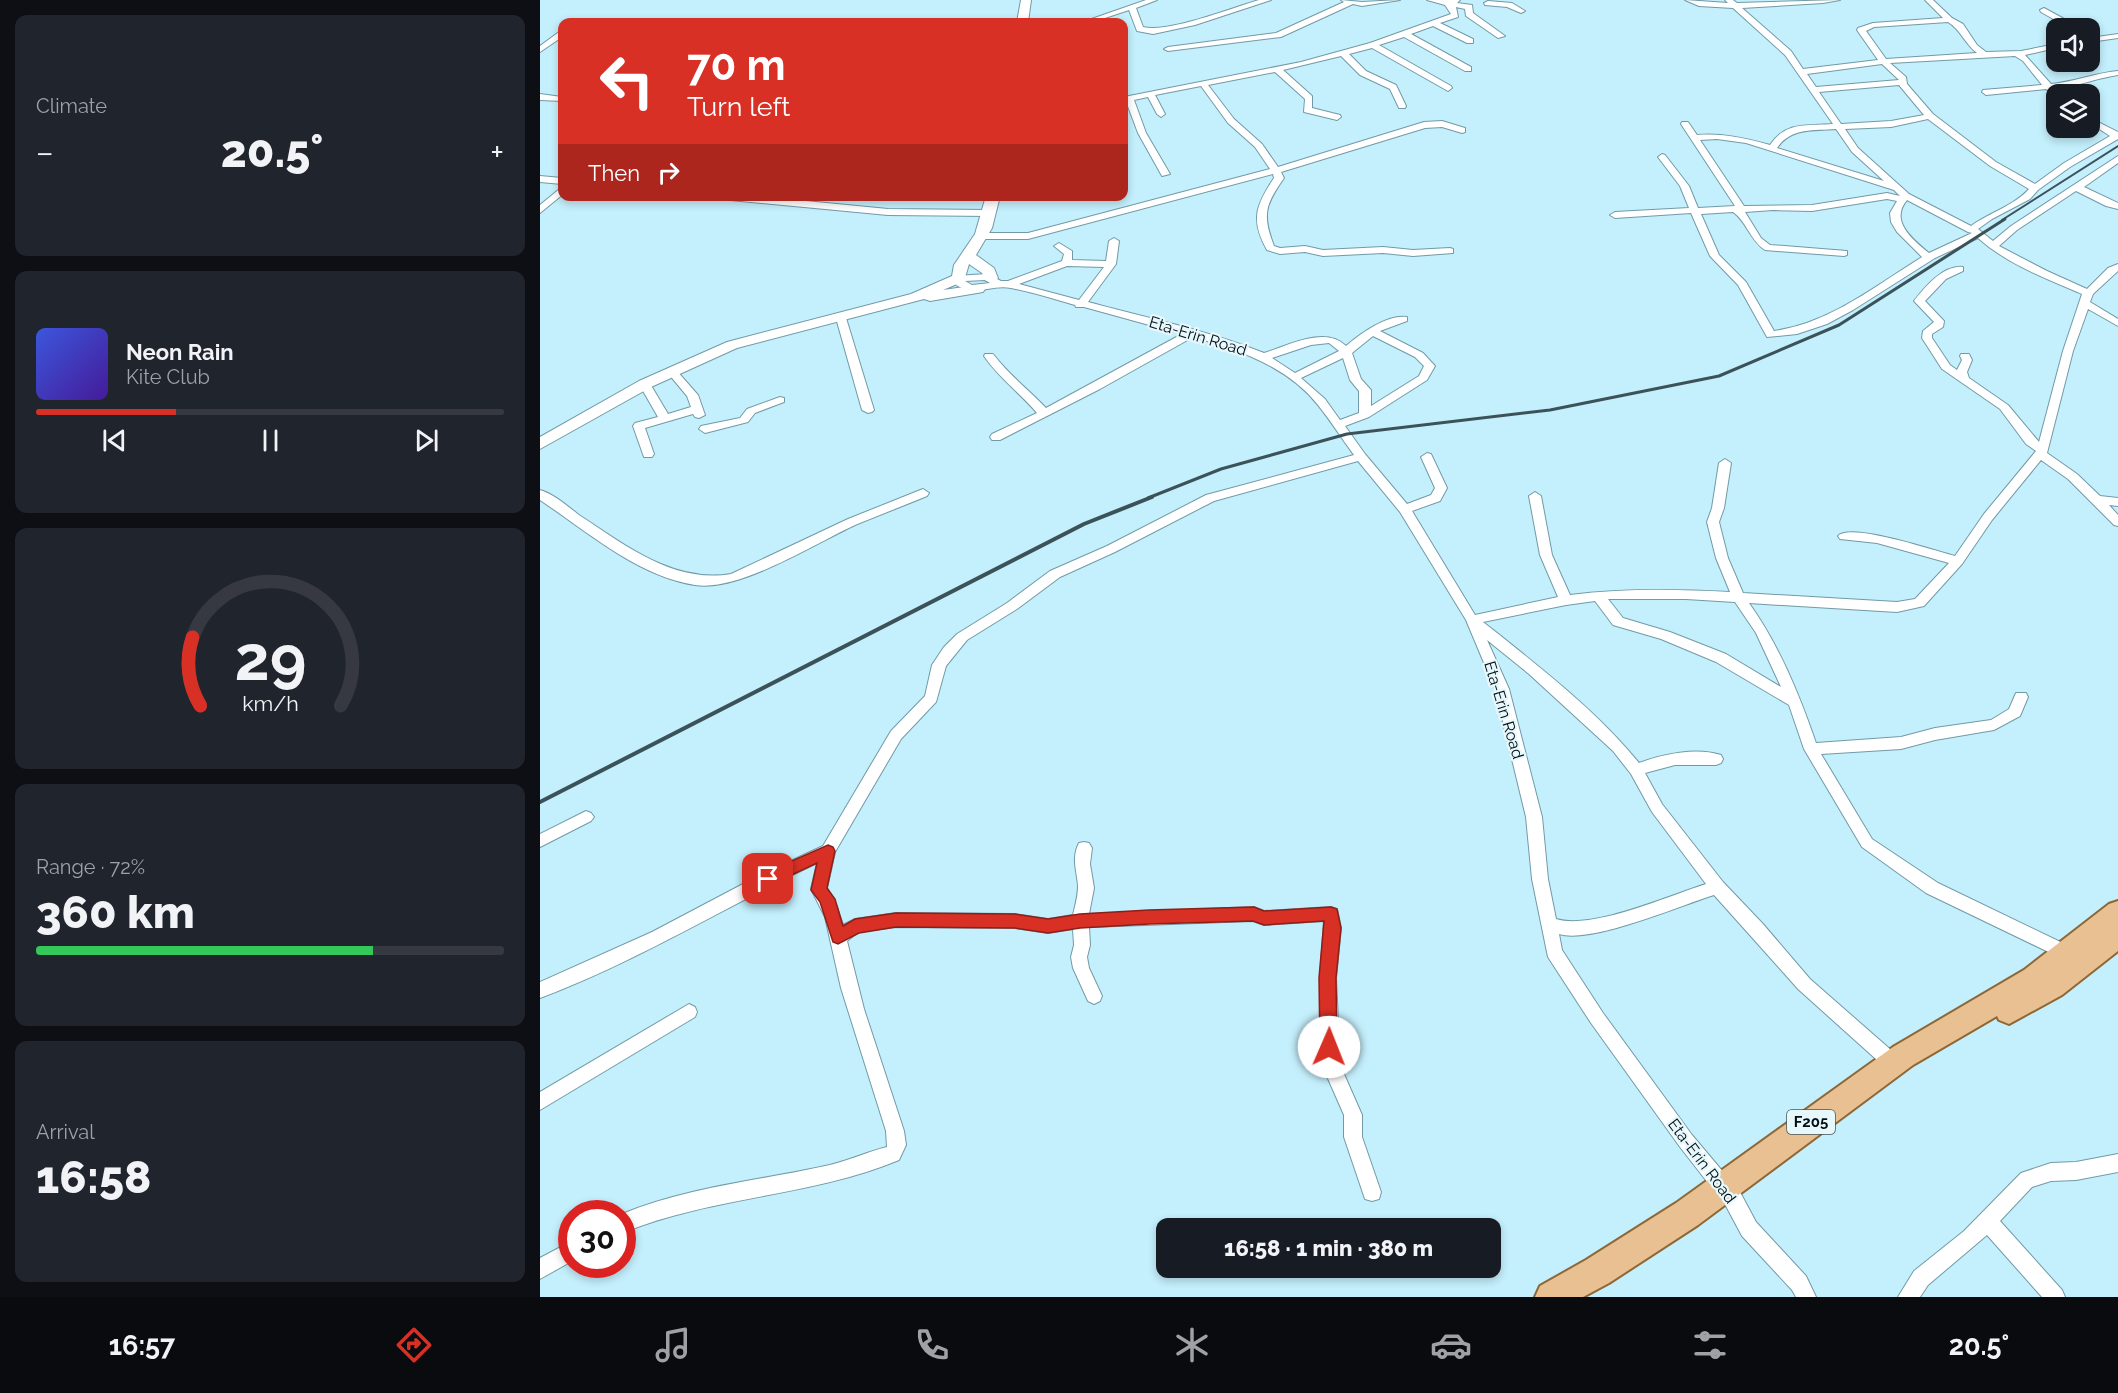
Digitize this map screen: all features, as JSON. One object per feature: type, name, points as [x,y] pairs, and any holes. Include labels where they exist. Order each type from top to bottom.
[{"type":"main road","name":"F205","points":[[1551,1297],[1613,1263],[1803,1145],[1929,1055],[2048,989],[2118,912]]},
{"type":"main road","name":"F205","points":[[1586,1297],[1728,1193],[1931,1037],[2118,934]]},
{"type":"street","points":[[1024,18],[1026,0]]},
{"type":"street","points":[[1100,18],[1153,0]]},
{"type":"street","points":[[1132,8],[1140,29],[1153,33],[1267,0]]},
{"type":"street","points":[[1168,49],[1278,35],[1348,1],[1362,4],[1396,0]]},
{"type":"street","points":[[1431,0],[1453,2],[1469,7],[1498,0]]},
{"type":"street","points":[[1689,0],[1699,4],[1836,0]]},
{"type":"street","points":[[1929,0],[1949,20],[1960,26],[1974,47],[1983,54]]},
{"type":"street","points":[[1128,99],[1277,69],[1373,45],[1455,15],[1453,2]]},
{"type":"street","points":[[1488,3],[1507,2],[1521,11]]},
{"type":"street","points":[[1731,3],[1788,53],[1855,150],[1898,188],[1904,197]]},
{"type":"street","points":[[1469,7],[1469,14],[1501,36]]},
{"type":"street","points":[[2044,10],[2057,18]]},
{"type":"street","points":[[1949,20],[1873,25],[1861,30],[1884,62],[1904,82],[1930,116],[1993,164],[2035,188]]},
{"type":"street","points":[[1434,23],[1470,40]]},
{"type":"street","points":[[1403,33],[1468,69]]},
{"type":"street","points":[[2100,38],[2118,36]]},
{"type":"street","points":[[540,50],[558,37]]},
{"type":"street","points":[[1373,45],[1449,88]]},
{"type":"street","points":[[1802,72],[1884,62],[2016,53],[2046,48]]},
{"type":"street","points":[[1343,53],[1363,73],[1393,87],[1401,106]]},
{"type":"street","points":[[2016,53],[2026,59],[2046,85]]},
{"type":"street","points":[[1277,69],[1309,98],[1307,110],[1337,117]]},
{"type":"street","points":[[2071,84],[2094,76],[2118,73]]},
{"type":"street","points":[[1814,90],[1904,82]]},
{"type":"street","points":[[1203,84],[1231,121],[1259,146],[1266,159],[1276,170],[1279,178],[1264,199],[1259,215],[1270,248],[1280,252],[1305,249],[1323,253],[1383,250],[1413,253],[1450,251]]},
{"type":"street","points":[[1986,92],[2046,86]]},
{"type":"street","points":[[1151,95],[1161,114]]},
{"type":"street","points":[[540,97],[558,99]]},
{"type":"street","points":[[1128,103],[1165,174]]},
{"type":"street","points":[[1771,150],[1784,132],[1814,126],[1891,124],[1930,116]]},
{"type":"street","points":[[974,246],[1028,236],[1276,170],[1424,125],[1442,124],[1462,130]]},
{"type":"street","points":[[1685,124],[1739,210],[1745,215],[1760,244],[1768,248],[1844,253]]},
{"type":"street","points":[[1662,157],[1684,186],[1715,256],[1742,284],[1771,335],[1799,332],[1832,316],[1966,238],[1989,217],[2027,197],[2035,188],[2067,165],[2117,135],[2100,126]]},
{"type":"street","points":[[1694,138],[1727,138],[1747,141],[1898,188]]},
{"type":"street","points":[[1993,246],[2014,228],[2076,187],[2086,183],[2118,159]]},
{"type":"street","points":[[540,179],[558,181]]},
{"type":"street","points":[[2076,187],[2109,204],[2118,206]]},
{"type":"street","points":[[540,210],[558,194]]},
{"type":"street","points":[[1615,215],[1673,210],[1812,208],[1887,196],[1904,197],[1975,232],[1993,246],[2087,298],[2118,323]]},
{"type":"street","points":[[1904,197],[1895,209],[1899,230],[1904,239],[1930,258]]},
{"type":"street","points":[[775,201],[888,212],[990,213]]},
{"type":"street","points":[[978,289],[963,286],[958,270],[974,246],[990,213],[992,201]]},
{"type":"street","points":[[1080,305],[1111,264],[1114,241]]},
{"type":"street","points":[[974,246],[989,271],[999,282]]},
{"type":"street","points":[[1059,246],[1069,253],[1066,263]]},
{"type":"street","points":[[915,297],[953,295],[1066,263],[1111,264]]},
{"type":"street","points":[[1959,269],[1942,277],[1919,302],[1939,321],[1939,325],[1927,333],[1927,338],[1946,367],[2004,407],[2030,441],[2098,500],[2118,522]]},
{"type":"street","points":[[1472,620],[1566,600],[1613,594],[1738,597],[1897,607],[1919,603],[1958,561],[1988,517],[2041,452],[2067,351],[2087,298],[2116,270]]},
{"type":"street","points":[[540,444],[645,384],[732,345],[915,297],[959,278],[999,282]]},
{"type":"street","name":"Eta-Erin Road","points":[[999,282],[1080,305],[1193,332],[1263,357],[1294,377],[1321,401],[1361,457],[1405,509],[1472,620],[1502,689],[1534,817],[1540,879],[1554,952],[1597,1018],[1686,1141],[1728,1193],[1749,1229],[1799,1283],[1806,1297]]},
{"type":"street","points":[[841,318],[846,342],[868,410]]},
{"type":"street","points":[[1294,377],[1346,352],[1372,332],[1403,319]]},
{"type":"street","points":[[996,437],[1132,369],[1193,332]]},
{"type":"street","points":[[1339,424],[1365,415],[1423,378],[1430,366],[1419,355],[1372,332]]},
{"type":"street","points":[[1263,357],[1320,340],[1336,342],[1346,352],[1356,380],[1365,390],[1365,415]]},
{"type":"street","points":[[989,356],[1004,376],[1024,391],[1045,414]]},
{"type":"street","points":[[1964,380],[1962,372],[1967,360],[1965,356]]},
{"type":"street","points":[[672,372],[692,395],[707,432],[744,420],[751,411],[780,400]]},
{"type":"street","points":[[645,384],[666,418]]},
{"type":"street","points":[[648,454],[639,426],[696,409]]},
{"type":"street","points":[[636,1218],[657,1210],[829,1174],[892,1154],[897,1145],[895,1131],[844,968],[827,899],[819,890],[828,851],[896,735],[931,698],[939,665],[949,650],[962,637],[1012,606],[1055,574],[1132,539],[1196,507],[1209,498],[1361,457]]},
{"type":"street","points":[[1405,509],[1436,498],[1441,488],[1427,457]]},
{"type":"street","points":[[1725,463],[1719,508],[1713,522],[1722,558],[1738,597],[1762,631],[1795,702],[1811,749],[1867,843],[1932,888],[2080,953]]},
{"type":"street","points":[[540,494],[641,560],[689,580],[715,582],[734,578],[852,522],[923,493]]},
{"type":"street","points":[[1534,496],[1546,555],[1566,600]]},
{"type":"street","points":[[2098,500],[2118,502]]},
{"type":"street","points":[[1844,536],[1877,539],[1958,561]]},
{"type":"street","points":[[1598,596],[1618,622],[1665,635],[1721,658],[1795,702]]},
{"type":"street","points":[[1472,620],[1534,670],[1618,747],[1636,770],[1657,808],[1717,887],[1757,928],[1804,984],[1893,1064]]},
{"type":"street","points":[[1811,749],[1901,743],[1935,734],[1994,725],[2015,712],[2020,697]]},
{"type":"street","points":[[1636,770],[1674,758],[1716,759]]},
{"type":"street","points":[[540,841],[586,817]]},
{"type":"street","points":[[1084,848],[1082,864],[1086,888],[1080,921],[1081,968],[1094,996]]},
{"type":"street","points":[[540,990],[658,937],[768,879],[828,851]]},
{"type":"street","points":[[1548,924],[1568,930],[1602,925],[1717,887]]},
{"type":"street","points":[[838,937],[855,927],[896,920],[1015,921],[1048,926],[1080,921],[1159,917],[1254,914],[1264,918],[1331,914],[1333,928],[1328,978],[1331,1065],[1353,1115],[1353,1137],[1372,1192]]},
{"type":"street","points":[[540,1102],[688,1012]]},
{"type":"street","points":[[1908,1297],[1921,1278],[1971,1238],[2027,1179],[2051,1172],[2076,1171],[2118,1162]]},
{"type":"street","points":[[1987,1221],[2055,1297]]},
{"type":"street","points":[[540,1269],[558,1259]]},
{"type":"railway","points":[[2002,220],[2118,146]]},
{"type":"railway","points":[[1148,498],[1221,469],[1347,434],[1550,410],[1719,376],[1839,325],[2005,219]]},
{"type":"railway","points":[[540,802],[1084,524],[1152,497]]},
{"type":"route","points":[[768,879],[828,851],[819,890],[827,899],[838,937],[855,927],[896,920],[1015,921],[1048,926],[1080,921],[1149,917],[1254,914],[1264,918],[1331,914],[1333,928],[1328,978],[1329,1047]]}]
